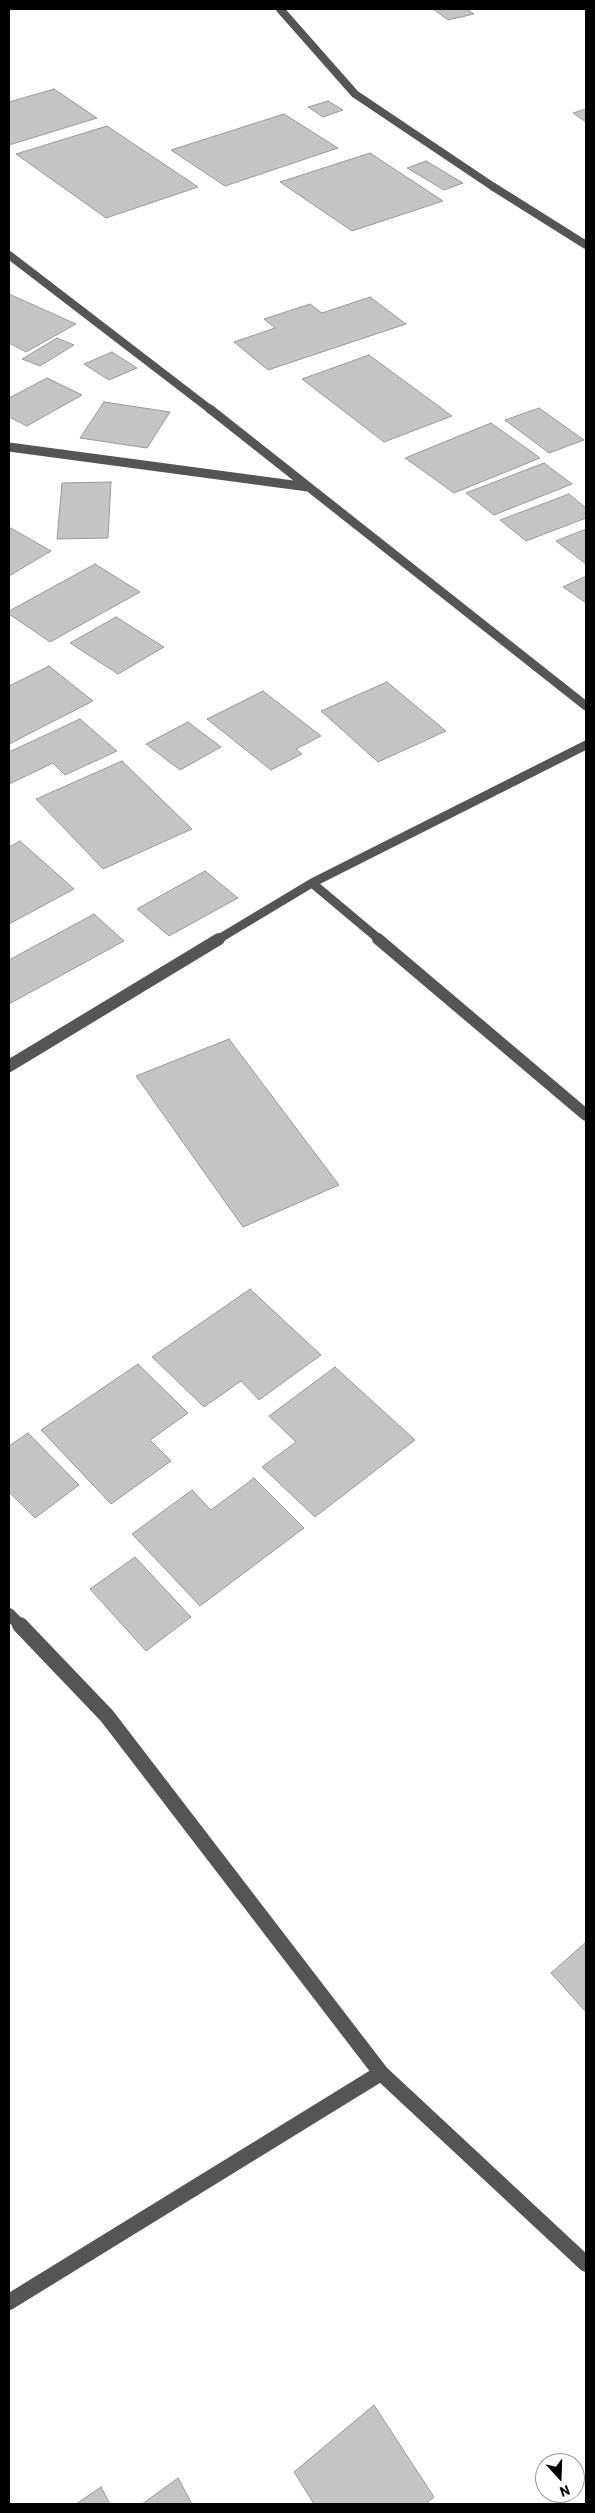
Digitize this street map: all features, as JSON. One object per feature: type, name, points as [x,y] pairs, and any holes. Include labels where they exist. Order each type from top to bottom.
[{"type":"street","points":[[280,9],[354,94],[492,186],[586,245]]},
{"type":"street","points":[[9,255],[311,487],[586,706]]},
{"type":"street","points":[[9,447],[311,487]]},
{"type":"street","points":[[9,1066],[312,883],[586,745]]},
{"type":"street","points":[[312,883],[586,1116]]},
{"type":"street","points":[[9,1614],[107,1716],[381,2073],[586,2264]]},
{"type":"street","points":[[9,2302],[381,2073]]},
{"type":"building","points":[[433,9],[467,9],[474,14],[448,20]]},
{"type":"building","points":[[54,89],[97,118],[9,145],[9,102]]},
{"type":"building","points":[[328,101],[343,110],[323,117],[308,107]]},
{"type":"building","points":[[586,109],[586,122],[573,113]]},
{"type":"building","points":[[284,114],[338,148],[225,186],[171,150]]},
{"type":"building","points":[[107,126],[198,187],[106,218],[16,154]]},
{"type":"building","points":[[370,153],[443,201],[352,231],[280,182]]},
{"type":"building","points":[[426,161],[463,183],[444,190],[407,168]]},
{"type":"building","points":[[9,294],[76,324],[26,352],[9,343]]},
{"type":"building","points":[[370,297],[406,324],[268,370],[234,342],[275,328],[264,319],[310,304],[322,313]]},
{"type":"building","points":[[57,338],[74,345],[40,366],[22,359]]},
{"type":"building","points":[[112,352],[137,368],[109,380],[84,364]]},
{"type":"building","points":[[369,355],[452,416],[384,442],[302,379]]},
{"type":"building","points":[[47,378],[82,395],[27,426],[9,417],[9,398]]},
{"type":"building","points":[[104,402],[170,412],[147,448],[80,438]]},
{"type":"building","points":[[539,408],[584,440],[549,453],[505,420]]},
{"type":"building","points":[[491,423],[540,458],[454,493],[405,458]]},
{"type":"building","points":[[544,463],[572,484],[494,515],[466,493]]},
{"type":"building","points":[[111,482],[108,538],[57,539],[62,483]]},
{"type":"building","points":[[569,494],[586,508],[586,518],[526,541],[500,520]]},
{"type":"building","points":[[9,527],[51,551],[9,576]]},
{"type":"building","points":[[586,529],[586,564],[556,541]]},
{"type":"building","points":[[95,564],[140,592],[50,642],[9,614],[9,611]]},
{"type":"building","points":[[586,576],[586,603],[563,587]]},
{"type":"building","points":[[116,617],[164,647],[118,674],[70,643]]},
{"type":"building","points":[[49,666],[93,701],[9,744],[9,686]]},
{"type":"building","points":[[387,682],[446,731],[378,762],[321,711]]},
{"type":"building","points":[[263,691],[321,736],[296,749],[302,754],[271,770],[207,719]]},
{"type":"building","points":[[80,719],[117,751],[65,775],[53,763],[9,784],[9,752]]},
{"type":"building","points":[[188,722],[221,747],[180,770],[146,744]]},
{"type":"building","points":[[122,761],[192,829],[103,869],[36,799]]},
{"type":"building","points":[[20,841],[74,889],[9,924],[9,847]]},
{"type":"building","points":[[205,871],[238,898],[169,936],[137,909]]},
{"type":"building","points":[[94,914],[124,941],[9,1004],[9,960]]},
{"type":"building","points":[[229,1039],[339,1185],[243,1227],[136,1076]]},
{"type":"building","points":[[250,1289],[321,1355],[259,1400],[241,1381],[204,1407],[152,1357]]},
{"type":"building","points":[[138,1364],[188,1413],[150,1440],[171,1461],[111,1504],[41,1430]]},
{"type":"building","points":[[335,1367],[415,1440],[315,1517],[262,1467],[296,1442],[269,1416]]},
{"type":"building","points":[[28,1433],[79,1485],[35,1518],[9,1492],[9,1446]]},
{"type":"building","points":[[254,1478],[304,1528],[200,1606],[132,1534],[192,1490],[211,1510]]},
{"type":"building","points":[[135,1557],[191,1617],[146,1651],[90,1589]]},
{"type":"building","points":[[586,1942],[586,2012],[551,1973]]},
{"type":"building","points":[[374,2405],[434,2497],[426,2504],[314,2504],[294,2472]]},
{"type":"building","points":[[178,2478],[192,2504],[142,2504]]},
{"type":"building","points":[[101,2487],[110,2504],[76,2504]]}]
